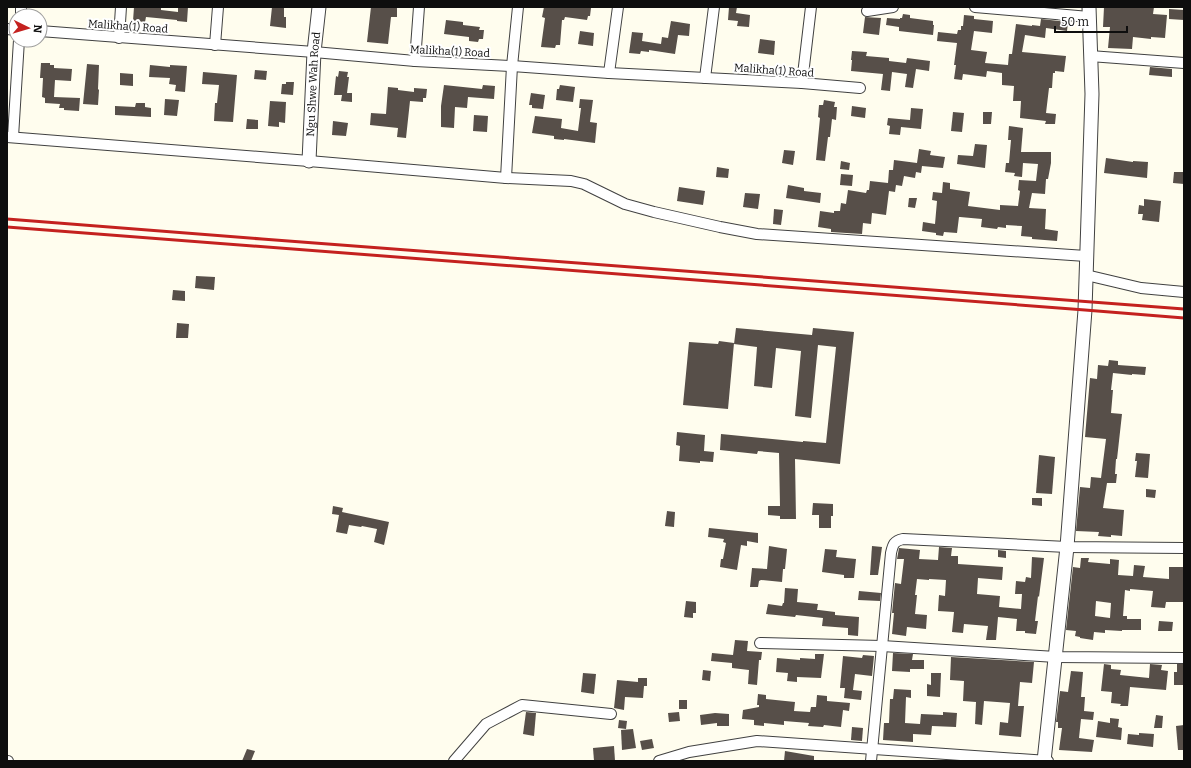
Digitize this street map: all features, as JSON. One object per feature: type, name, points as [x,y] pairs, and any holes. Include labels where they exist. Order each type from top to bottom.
[{"type":"street","points":[[119,38],[121,7]]},
{"type":"street","points":[[215,45],[218,7]]},
{"type":"street","name":"Ngu Shwe Wah Road","points":[[309,161],[314,52],[319,7]]},
{"type":"street","points":[[415,61],[419,7]]},
{"type":"street","points":[[506,178],[512,66],[518,7]]},
{"type":"street","points":[[609,73],[618,7]]},
{"type":"street","points":[[705,78],[714,7]]},
{"type":"street","points":[[802,83],[811,7]]},
{"type":"street","points":[[867,11],[893,7]]},
{"type":"street","points":[[975,7],[1089,12],[1092,94],[1085,310],[1067,547],[1044,761]]},
{"type":"street","name":"Malikha(1) Road","points":[[48,33],[415,61],[802,83],[860,88]]},
{"type":"street","points":[[18,48],[10,137],[506,178],[571,181],[584,184],[601,194],[625,204],[646,210],[757,234],[1086,256]]},
{"type":"street","points":[[1090,56],[1184,63]]},
{"type":"street","points":[[1086,276],[1140,288],[1184,292]]},
{"type":"street","points":[[871,761],[891,553],[893,544],[897,541],[903,539],[1067,547],[1184,548]]},
{"type":"street","points":[[760,643],[882,646],[1056,657],[1184,658]]},
{"type":"street","points":[[454,761],[486,724],[522,705],[611,714]]},
{"type":"street","points":[[659,761],[689,752],[757,741],[1048,761]]},
{"type":"street","points":[[458,761],[463,761]]},
{"type":"building","points":[[134,7],[161,7],[161,10],[178,12],[178,7],[188,7],[187,22],[146,17],[145,22],[133,21]]},
{"type":"building","points":[[272,7],[284,7],[286,28],[270,26]]},
{"type":"building","points":[[371,7],[397,7],[397,17],[391,17],[388,44],[367,42]]},
{"type":"building","points":[[544,7],[591,8],[590,16],[588,16],[587,20],[565,17],[564,20],[562,20],[560,45],[556,45],[555,48],[541,47],[545,18],[542,17]]},
{"type":"building","points":[[729,7],[737,7],[736,13],[750,15],[749,27],[737,26],[738,21],[728,20]]},
{"type":"building","points":[[1104,7],[1154,7],[1153,14],[1167,15],[1165,38],[1151,37],[1151,39],[1133,37],[1132,49],[1108,48],[1110,27],[1103,27]]},
{"type":"building","points":[[1169,9],[1184,10],[1184,20],[1169,19]]},
{"type":"building","points":[[903,14],[910,15],[910,18],[933,21],[933,35],[899,31],[899,27],[886,25],[887,18],[900,19],[902,18]]},
{"type":"building","points":[[964,15],[974,16],[974,19],[993,21],[992,33],[974,31],[971,50],[987,52],[985,63],[1008,65],[1009,54],[1012,54],[1016,24],[1040,26],[1041,19],[1068,22],[1067,31],[1046,28],[1045,38],[1025,35],[1022,52],[1066,56],[1064,72],[1055,71],[1055,73],[1053,73],[1052,88],[1049,88],[1046,113],[1056,114],[1055,124],[1045,124],[1046,121],[1020,118],[1021,101],[1013,101],[1014,86],[1002,85],[1002,73],[987,71],[986,77],[963,74],[962,80],[954,79],[957,43],[937,41],[938,32],[957,34],[958,30],[961,30],[961,26],[963,26]]},
{"type":"building","points":[[865,17],[881,18],[879,35],[863,33]]},
{"type":"building","points":[[446,20],[463,22],[463,25],[480,27],[479,30],[484,30],[483,39],[479,39],[478,42],[469,41],[469,37],[444,34]]},
{"type":"building","points":[[671,21],[690,24],[689,36],[678,35],[675,54],[649,50],[649,52],[641,51],[640,54],[629,53],[632,32],[643,33],[642,41],[661,44],[662,37],[668,38]]},
{"type":"building","points":[[580,31],[594,33],[593,46],[578,44]]},
{"type":"building","points":[[760,39],[775,41],[774,55],[758,53]]},
{"type":"building","points":[[852,51],[867,52],[866,56],[889,58],[889,61],[906,63],[907,58],[930,61],[929,71],[916,69],[913,88],[905,87],[907,74],[892,72],[890,91],[881,90],[883,74],[851,71]]},
{"type":"building","points":[[41,63],[50,63],[50,65],[54,65],[54,68],[72,69],[71,81],[55,80],[54,97],[80,98],[79,111],[64,110],[64,108],[59,108],[60,104],[45,103],[45,98],[42,97],[43,78],[40,78]]},
{"type":"building","points":[[87,64],[99,65],[98,105],[83,104]]},
{"type":"building","points":[[150,65],[170,67],[170,65],[187,66],[185,92],[175,91],[176,85],[169,84],[170,78],[149,77]]},
{"type":"building","points":[[1150,67],[1172,69],[1172,77],[1149,75]]},
{"type":"building","points":[[255,70],[267,71],[266,80],[254,79]]},
{"type":"building","points":[[339,71],[348,72],[347,77],[349,77],[347,93],[352,93],[352,102],[341,101],[342,95],[334,95],[336,76],[338,77]]},
{"type":"building","points":[[203,72],[237,75],[233,122],[214,121],[215,103],[217,103],[219,85],[202,84]]},
{"type":"building","points":[[120,73],[133,74],[133,86],[120,85]]},
{"type":"building","points":[[286,82],[294,82],[293,95],[281,94],[282,84],[286,84]]},
{"type":"building","points":[[444,85],[482,89],[483,85],[495,86],[494,99],[468,97],[467,108],[455,107],[454,128],[441,127],[441,106]]},
{"type":"building","points":[[560,85],[575,87],[573,102],[556,100],[557,89],[559,89]]},
{"type":"building","points":[[388,87],[414,92],[414,88],[427,89],[426,98],[423,98],[423,102],[410,101],[406,138],[397,137],[398,128],[370,125],[371,113],[386,114]]},
{"type":"building","points":[[531,93],[545,95],[543,109],[532,108],[532,105],[529,105]]},
{"type":"building","points":[[165,99],[179,100],[177,116],[164,115]]},
{"type":"building","points":[[580,99],[593,100],[590,122],[597,123],[595,143],[554,139],[554,136],[532,133],[535,116],[562,119],[561,128],[578,131],[581,108],[579,108]]},
{"type":"building","points":[[824,100],[835,102],[834,107],[837,107],[836,120],[832,119],[830,137],[828,137],[825,161],[816,160],[820,118],[818,117],[819,105],[823,105]]},
{"type":"building","points":[[270,101],[286,102],[285,123],[279,122],[279,127],[268,126]]},
{"type":"building","points":[[136,103],[145,103],[145,107],[151,108],[151,117],[115,115],[115,106],[135,107]]},
{"type":"building","points":[[852,106],[866,108],[865,118],[851,116]]},
{"type":"building","points":[[911,108],[923,109],[921,129],[901,127],[900,135],[889,134],[890,126],[887,125],[888,118],[910,120]]},
{"type":"building","points":[[953,112],[964,113],[962,132],[951,131]]},
{"type":"building","points":[[983,112],[992,112],[991,124],[983,124]]},
{"type":"building","points":[[474,115],[488,116],[487,132],[473,131]]},
{"type":"building","points":[[247,119],[258,120],[258,129],[246,129]]},
{"type":"building","points":[[333,121],[348,123],[346,136],[332,135]]},
{"type":"building","points":[[1009,126],[1023,128],[1021,152],[1051,152],[1051,163],[1048,179],[1046,179],[1045,194],[1032,193],[1029,208],[1046,209],[1045,229],[1058,231],[1057,241],[1032,239],[1032,237],[1021,236],[1022,226],[1006,225],[1006,228],[998,227],[997,229],[981,227],[982,219],[960,217],[957,233],[944,232],[943,236],[936,235],[936,233],[922,231],[923,222],[935,224],[937,201],[932,200],[933,192],[942,193],[943,182],[950,183],[950,189],[970,192],[968,206],[1000,210],[1000,205],[1018,206],[1020,191],[1018,190],[1019,180],[1036,181],[1038,164],[1023,163],[1022,177],[1014,176],[1015,173],[1005,172],[1006,163],[1009,163],[1011,140],[1008,140]]},
{"type":"building","points":[[975,144],[987,145],[985,168],[957,164],[958,155],[973,156]]},
{"type":"building","points":[[919,149],[931,151],[930,155],[945,157],[943,168],[922,166],[921,173],[916,172],[915,178],[904,176],[902,186],[896,185],[895,192],[889,191],[886,215],[872,213],[871,224],[863,223],[862,234],[831,232],[831,229],[818,227],[820,211],[834,213],[834,211],[840,211],[841,203],[846,204],[848,190],[866,193],[867,190],[869,190],[870,181],[888,183],[889,170],[893,170],[894,160],[917,163]]},
{"type":"building","points":[[784,150],[795,151],[793,165],[782,163]]},
{"type":"building","points":[[1106,158],[1133,162],[1148,162],[1147,178],[1104,173]]},
{"type":"building","points":[[841,161],[850,163],[849,170],[840,169]]},
{"type":"building","points":[[717,167],[729,169],[728,178],[716,177]]},
{"type":"building","points":[[1174,172],[1184,172],[1184,184],[1173,183]]},
{"type":"building","points":[[841,174],[853,175],[852,186],[840,185]]},
{"type":"building","points":[[788,185],[804,188],[804,191],[821,193],[820,203],[786,198]]},
{"type":"building","points":[[679,187],[705,191],[703,205],[677,201]]},
{"type":"building","points":[[745,193],[760,194],[758,209],[743,207]]},
{"type":"building","points":[[909,198],[917,198],[915,208],[908,207]]},
{"type":"building","points":[[1144,199],[1161,201],[1159,222],[1142,220],[1143,214],[1138,214],[1139,205],[1144,206]]},
{"type":"building","points":[[774,209],[783,210],[781,225],[773,224]]},
{"type":"building","points":[[196,276],[215,277],[214,290],[195,288]]},
{"type":"building","points":[[173,290],[185,291],[185,301],[172,300]]},
{"type":"building","points":[[177,323],[189,324],[188,338],[176,338]]},
{"type":"building","points":[[736,328],[812,335],[813,328],[854,332],[840,464],[795,459],[796,519],[780,519],[780,516],[768,515],[768,506],[780,506],[779,453],[758,451],[757,454],[720,450],[721,434],[826,443],[836,347],[818,345],[811,418],[795,416],[801,351],[776,348],[772,388],[754,386],[757,347],[734,344]]},
{"type":"building","points":[[719,341],[734,343],[728,409],[683,405],[689,342],[718,344]]},
{"type":"building","points":[[1109,360],[1118,361],[1118,365],[1146,367],[1145,375],[1113,373],[1111,413],[1122,414],[1116,459],[1116,483],[1107,483],[1103,508],[1124,510],[1122,536],[1111,535],[1111,537],[1098,536],[1099,532],[1076,531],[1080,487],[1090,488],[1091,477],[1101,478],[1106,439],[1085,437],[1090,378],[1097,379],[1098,365],[1108,366]]},
{"type":"building","points":[[677,432],[705,435],[704,451],[714,452],[713,462],[700,461],[700,463],[679,461],[680,446],[676,445]]},
{"type":"building","points":[[1136,453],[1150,454],[1148,478],[1135,477],[1137,461],[1135,461]]},
{"type":"building","points":[[1039,455],[1055,457],[1052,494],[1036,493]]},
{"type":"building","points":[[1146,489],[1156,490],[1155,498],[1146,497]]},
{"type":"building","points":[[1032,498],[1042,498],[1042,506],[1032,505]]},
{"type":"building","points":[[813,503],[833,504],[831,528],[819,528],[819,515],[812,515]]},
{"type":"building","points":[[333,506],[343,508],[342,512],[389,522],[384,545],[374,542],[377,529],[349,525],[347,534],[336,532],[339,515],[332,514]]},
{"type":"building","points":[[667,511],[675,512],[674,527],[665,526]]},
{"type":"building","points":[[709,528],[758,533],[758,543],[747,541],[747,546],[741,545],[737,570],[720,567],[726,543],[723,542],[724,539],[708,537]]},
{"type":"building","points":[[769,546],[787,549],[782,582],[761,580],[759,581],[758,587],[750,587],[752,568],[767,569]]},
{"type":"building","points":[[872,546],[882,547],[878,575],[870,575]]},
{"type":"building","points":[[939,547],[952,548],[951,556],[958,556],[958,564],[1003,567],[1002,580],[978,578],[977,594],[1000,596],[999,607],[1021,609],[1022,594],[1015,594],[1016,581],[1025,582],[1026,577],[1031,578],[1032,557],[1044,558],[1035,621],[1038,621],[1036,634],[1025,633],[1025,631],[1016,631],[1017,619],[998,617],[996,640],[986,640],[988,626],[964,624],[963,633],[952,632],[954,612],[938,611],[939,595],[945,596],[946,580],[917,579],[915,614],[927,615],[926,629],[907,627],[906,636],[892,634],[894,613],[892,613],[895,583],[901,584],[904,559],[897,559],[899,548],[920,550],[919,559],[938,560]]},
{"type":"building","points":[[825,549],[837,550],[836,557],[856,559],[854,578],[844,578],[844,575],[822,572]]},
{"type":"building","points":[[998,550],[1006,551],[1006,558],[998,557]]},
{"type":"building","points":[[1081,558],[1089,558],[1088,562],[1110,564],[1110,559],[1119,560],[1118,575],[1133,576],[1134,565],[1145,566],[1143,577],[1169,579],[1169,567],[1184,567],[1183,602],[1166,602],[1165,608],[1151,607],[1153,591],[1125,590],[1123,616],[1127,616],[1127,619],[1141,619],[1141,630],[1105,630],[1105,633],[1094,632],[1093,640],[1080,638],[1075,636],[1076,631],[1066,630],[1073,567],[1080,568]],"holes":[[[1096,601],[1111,603],[1110,618],[1095,616]]]},
{"type":"building","points":[[785,588],[798,589],[797,602],[818,604],[817,610],[835,612],[835,615],[859,617],[858,636],[848,635],[848,628],[822,626],[823,618],[766,614],[768,604],[782,606],[784,603]]},
{"type":"building","points":[[859,591],[881,593],[880,601],[858,600]]},
{"type":"building","points":[[686,601],[696,602],[696,613],[693,613],[693,618],[684,617]]},
{"type":"building","points":[[1159,621],[1173,622],[1172,631],[1158,631]]},
{"type":"building","points":[[735,640],[748,641],[747,651],[762,652],[761,660],[759,660],[757,685],[748,684],[749,670],[732,668],[732,663],[711,661],[712,653],[733,655]]},
{"type":"building","points":[[893,653],[913,654],[912,660],[924,660],[924,669],[910,669],[910,672],[892,671]]},
{"type":"building","points":[[815,654],[824,654],[821,678],[797,677],[797,682],[787,681],[788,673],[776,672],[777,658],[800,660],[800,658],[815,659]]},
{"type":"building","points":[[863,655],[874,656],[872,676],[855,674],[853,690],[862,691],[861,700],[844,698],[845,688],[840,688],[843,656],[862,658]]},
{"type":"building","points":[[951,657],[1034,662],[1032,683],[1020,682],[1018,706],[1024,706],[1021,737],[999,735],[1000,722],[1008,723],[1010,703],[984,701],[982,725],[975,724],[976,702],[963,701],[964,681],[950,680]]},
{"type":"building","points":[[1104,664],[1111,665],[1111,669],[1121,670],[1120,675],[1149,678],[1150,664],[1162,665],[1161,670],[1168,671],[1166,690],[1130,687],[1128,706],[1120,706],[1121,704],[1111,703],[1112,692],[1101,691]]},
{"type":"building","points":[[1177,664],[1184,664],[1184,685],[1174,685],[1174,672],[1177,672]]},
{"type":"building","points":[[703,670],[711,671],[710,681],[702,680]]},
{"type":"building","points":[[1071,671],[1083,672],[1081,697],[1085,697],[1084,711],[1094,712],[1093,720],[1081,719],[1079,738],[1094,740],[1092,752],[1059,750],[1062,728],[1058,728],[1058,722],[1056,722],[1060,691],[1068,692]]},
{"type":"building","points":[[583,673],[596,674],[594,694],[581,692]]},
{"type":"building","points":[[931,673],[941,673],[940,697],[927,696],[927,684],[931,685]]},
{"type":"building","points":[[638,678],[647,678],[647,686],[644,686],[643,698],[625,697],[624,710],[614,708],[617,680],[638,682]]},
{"type":"building","points":[[894,689],[911,690],[911,698],[906,697],[905,723],[920,724],[921,714],[943,715],[943,712],[957,713],[956,727],[932,726],[931,735],[913,734],[913,742],[883,740],[884,723],[889,723],[890,699],[893,699]]},
{"type":"building","points":[[758,694],[766,695],[766,699],[795,702],[794,711],[810,712],[811,707],[816,707],[817,695],[827,696],[827,701],[850,703],[849,711],[843,710],[841,727],[824,725],[823,727],[808,726],[809,723],[784,721],[784,725],[764,723],[764,726],[754,725],[754,720],[742,719],[743,710],[759,707],[759,705],[757,705]]},
{"type":"building","points":[[679,700],[687,700],[687,709],[679,709]]},
{"type":"building","points":[[526,712],[536,713],[534,736],[523,734]]},
{"type":"building","points":[[679,712],[680,721],[669,722],[668,713]]},
{"type":"building","points":[[715,713],[729,714],[729,726],[717,726],[717,723],[701,725],[700,715]]},
{"type":"building","points":[[1156,715],[1163,716],[1162,728],[1154,728]]},
{"type":"building","points":[[1110,718],[1119,719],[1118,727],[1122,728],[1121,740],[1096,737],[1098,721],[1110,723]]},
{"type":"building","points":[[619,720],[627,721],[626,729],[618,728]]},
{"type":"building","points":[[1184,725],[1184,750],[1178,750],[1176,726]]},
{"type":"building","points":[[852,727],[863,728],[862,741],[851,740]]},
{"type":"building","points":[[633,729],[636,748],[622,750],[621,730]]},
{"type":"building","points":[[1139,733],[1154,734],[1153,747],[1127,744],[1128,734],[1139,735]]},
{"type":"building","points":[[652,739],[654,748],[642,750],[640,741]]},
{"type":"building","points":[[614,746],[615,761],[594,761],[593,748]]},
{"type":"building","points":[[247,749],[255,751],[251,761],[242,761]]},
{"type":"building","points":[[785,751],[814,756],[814,761],[784,761]]},
{"type":"railway","points":[[7,219],[1184,309]]},
{"type":"railway","points":[[7,227],[1184,318]]}]
